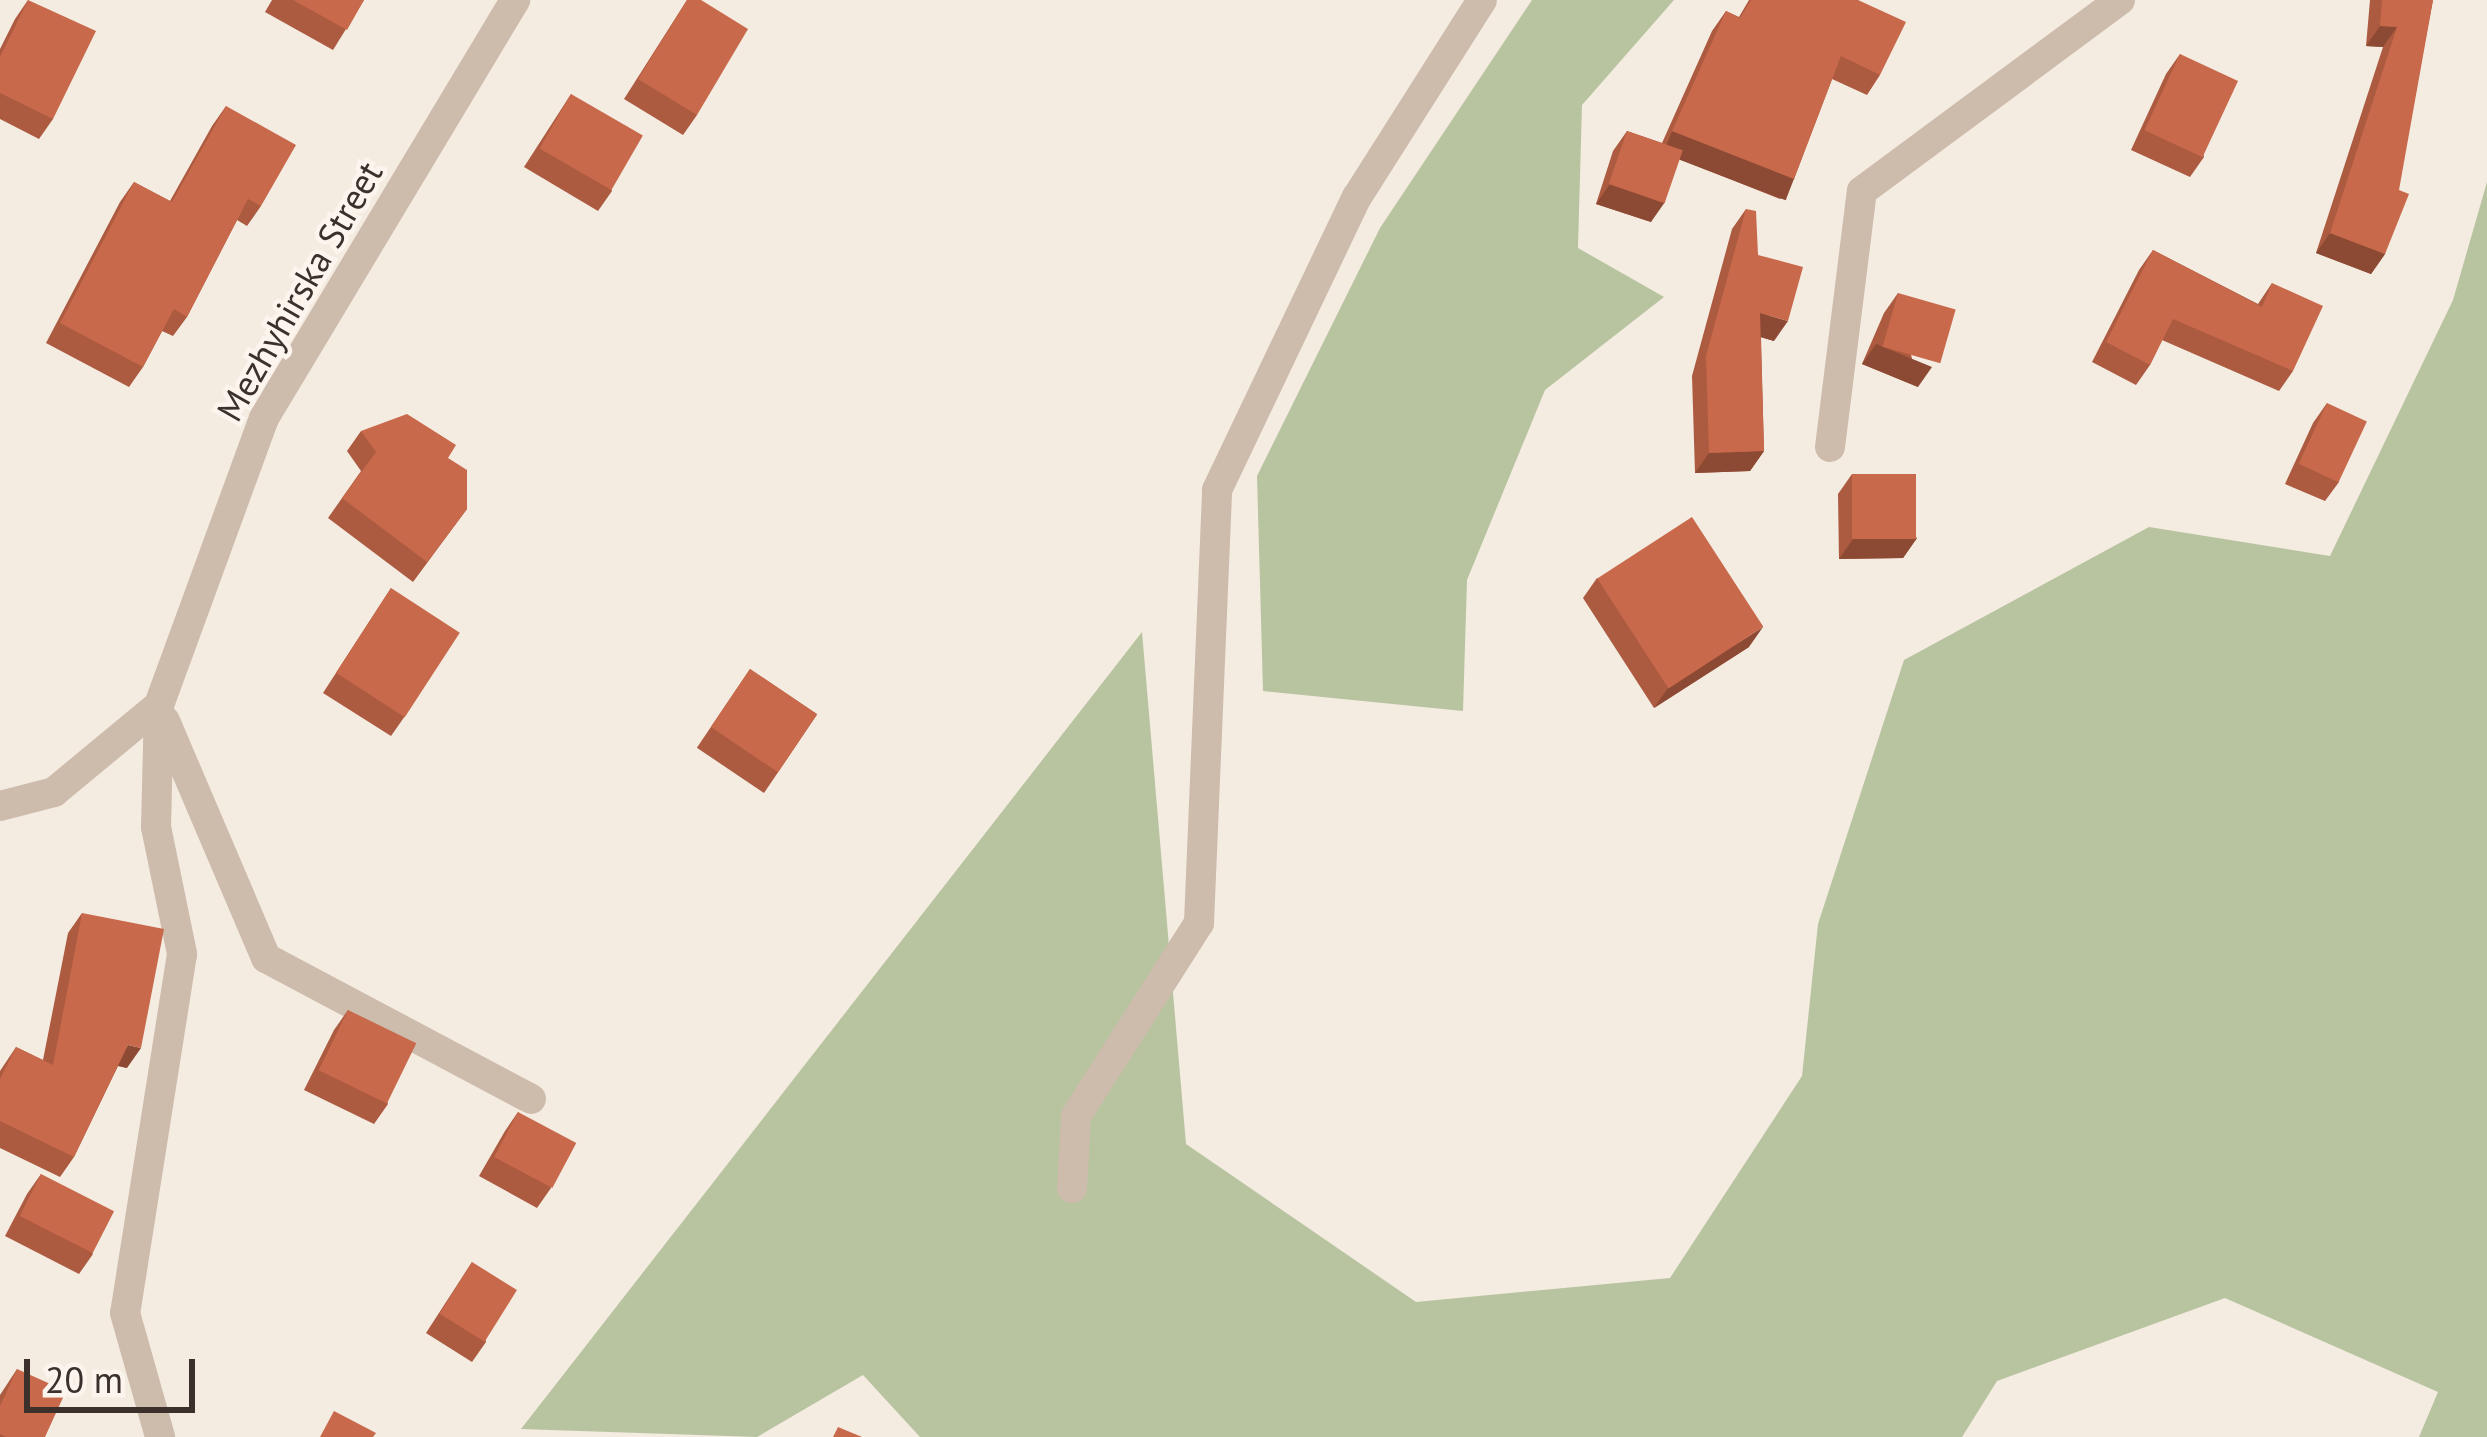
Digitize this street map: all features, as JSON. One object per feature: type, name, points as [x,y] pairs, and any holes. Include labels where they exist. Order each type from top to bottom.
[{"type":"street","name":"Mezhyhirska Street","points":[[159,704],[265,418],[515,0]]},
{"type":"street","points":[[1072,1188],[1076,1116],[1199,922],[1217,490],[1357,197],[1482,0]]},
{"type":"street","points":[[1830,447],[1862,191],[2120,0]]},
{"type":"street","points":[[0,806],[54,792],[159,704]]},
{"type":"street","points":[[159,704],[215,859],[266,958],[531,1099]]},
{"type":"street","points":[[159,704],[156,827],[182,954],[125,1313],[160,1437]]},
{"type":"green space","points":[[1532,0],[1674,0],[1582,105],[1578,248],[1664,297],[1545,390],[1467,580],[1463,711],[1263,691],[1257,476],[1380,228]]},
{"type":"green space","points":[[2487,182],[2487,1437],[2419,1437],[2438,1392],[2225,1298],[1997,1381],[1962,1437],[920,1437],[863,1375],[757,1437],[521,1429],[1142,632],[1186,1144],[1416,1302],[1670,1278],[1802,1076],[1818,924],[1904,660],[2149,527],[2330,556],[2453,300]]},
{"type":"building","points":[[28,0],[96,31],[53,119],[0,93],[0,57]]},
{"type":"building","points":[[293,0],[364,0],[347,30]]},
{"type":"building","points":[[687,0],[701,0],[748,29],[697,115],[638,79]]},
{"type":"building","points":[[1751,0],[1858,0],[1906,22],[1880,75],[1841,56],[1794,179],[1672,131],[1726,11],[1740,18]]},
{"type":"building","points":[[2382,0],[2433,0],[2399,190],[2409,194],[2385,254],[2330,233],[2397,27],[2380,26]]},
{"type":"building","points":[[2180,54],[2238,81],[2203,157],[2145,130]]},
{"type":"building","points":[[571,94],[643,136],[611,190],[540,149]]},
{"type":"building","points":[[226,106],[296,145],[261,206],[248,199],[187,317],[174,309],[143,367],[60,323],[134,182],[172,202]]},
{"type":"building","points":[[1627,131],[1683,150],[1665,203],[1609,184]]},
{"type":"building","points":[[1746,209],[1756,211],[1758,255],[1803,267],[1788,321],[1760,313],[1764,451],[1709,453],[1706,356]]},
{"type":"building","points":[[2153,250],[2262,307],[2272,283],[2323,306],[2293,371],[2173,319],[2150,365],[2106,342]]},
{"type":"building","points":[[1898,293],[1956,310],[1940,363],[1883,347]]},
{"type":"building","points":[[2327,403],[2367,422],[2339,482],[2299,464]]},
{"type":"building","points":[[407,414],[456,445],[448,458],[467,470],[467,509],[427,562],[342,498],[376,452],[361,431]]},
{"type":"building","points":[[1852,474],[1916,474],[1916,539],[1852,539]]},
{"type":"building","points":[[1692,517],[1763,627],[1669,688],[1597,579]]},
{"type":"building","points":[[391,588],[460,633],[405,717],[336,673]]},
{"type":"building","points":[[750,669],[817,714],[778,772],[711,727]]},
{"type":"building","points":[[82,913],[164,929],[141,1048],[128,1045],[74,1157],[0,1121],[0,1079],[16,1047],[53,1065]]},
{"type":"building","points":[[348,1010],[416,1043],[387,1104],[319,1070]]},
{"type":"building","points":[[518,1112],[576,1143],[552,1188],[494,1157]]},
{"type":"building","points":[[41,1174],[114,1211],[93,1253],[20,1216]]},
{"type":"building","points":[[472,1262],[517,1290],[485,1342],[440,1314]]},
{"type":"building","points":[[17,1369],[66,1391],[45,1437],[0,1434],[0,1406]]},
{"type":"building","points":[[334,1411],[376,1433],[373,1437],[320,1437]]},
{"type":"building","points":[[838,1427],[862,1437],[833,1437]]}]
